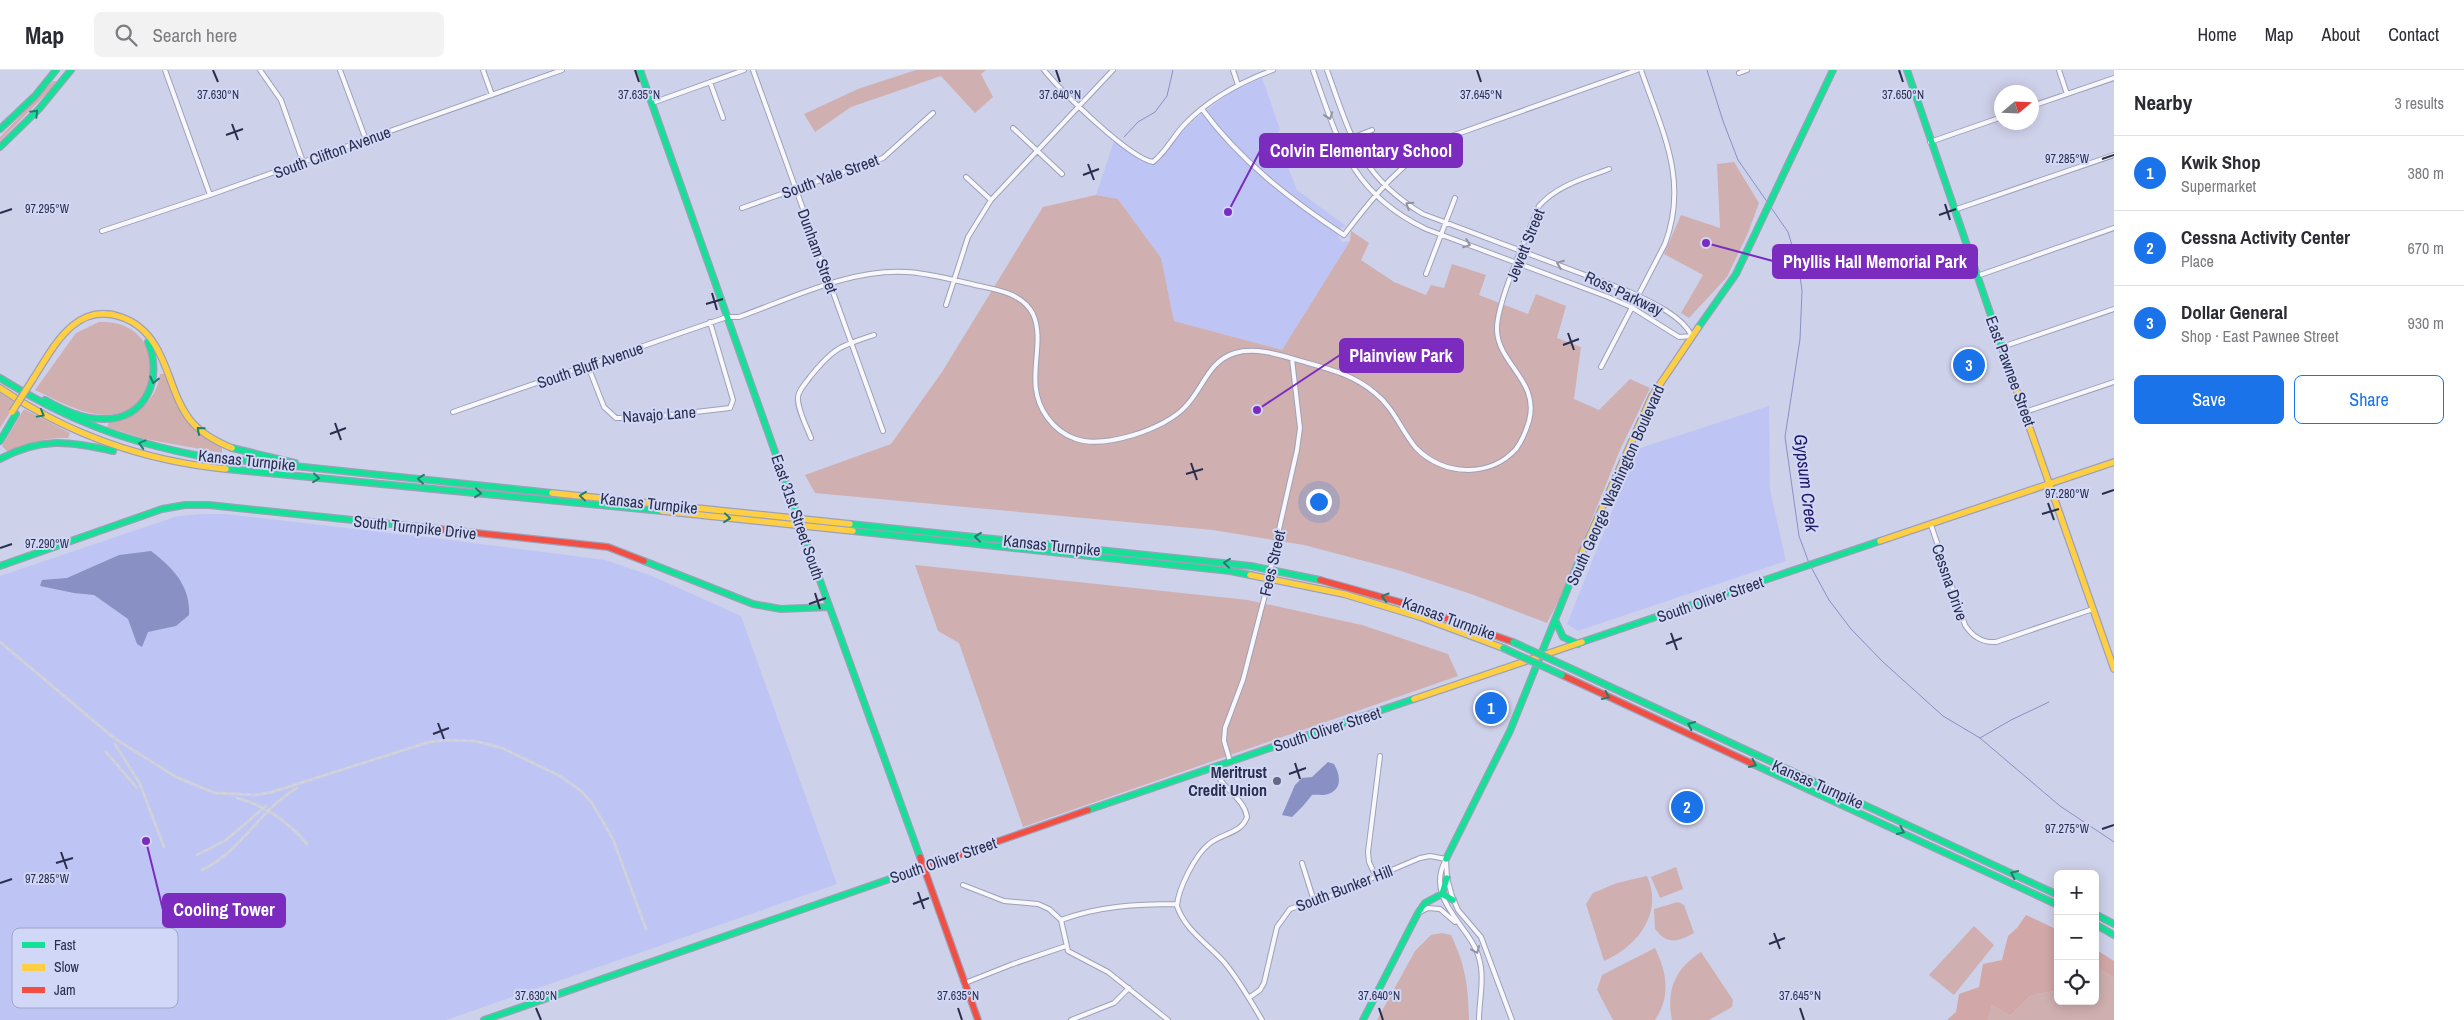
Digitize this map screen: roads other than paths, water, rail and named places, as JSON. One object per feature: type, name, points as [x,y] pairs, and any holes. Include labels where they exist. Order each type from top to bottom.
[{"type":"main road","points":[[0,129],[35,96],[56,70]]},
{"type":"main road","points":[[0,147],[39,110],[71,70]]},
{"type":"main road","name":"East 31st Street South","points":[[640,70],[805,539],[978,1020]]},
{"type":"main road","name":"South George Washington Boulevard","points":[[1446,859],[1506,738],[1555,619],[1652,398],[1692,336],[1736,274],[1833,70]]},
{"type":"main road","name":"East Pawnee Street","points":[[1905,71],[2051,484],[2114,669]]},
{"type":"main road","points":[[0,433],[35,380],[60,337],[75,322],[95,314],[121,316],[134,322],[150,337],[159,352],[178,401],[191,421],[210,438],[244,452],[312,467]]},
{"type":"main road","points":[[0,372],[51,404],[87,417],[112,419],[134,410],[148,396],[155,380],[155,359],[146,340],[131,325],[112,318],[93,319],[75,328],[68,335],[35,380]]},
{"type":"main road","name":"Kansas Turnpike","points":[[0,378],[52,411],[86,427],[130,441],[200,456],[1251,566],[1322,579],[1398,600],[1483,629],[1514,642],[2054,892]]},
{"type":"main road","name":"Kansas Turnpike","points":[[0,388],[40,414],[94,440],[144,455],[174,461],[220,468],[671,512],[1230,571],[1344,594],[1420,617],[1503,648],[2054,902]]},
{"type":"main road","points":[[0,441],[14,413]]},
{"type":"main road","points":[[0,459],[28,446],[52,440],[83,444],[152,460],[174,461]]},
{"type":"main road","name":"South Oliver Street","points":[[484,1020],[1213,767],[2114,462]]},
{"type":"main road","name":"South Turnpike Drive","points":[[0,566],[155,511],[186,504],[209,505],[608,547],[753,604],[781,609],[829,606]]},
{"type":"main road","points":[[1555,619],[1563,637],[1578,644]]},
{"type":"main road","points":[[1363,1020],[1418,912],[1425,903],[1442,894],[1447,878]]},
{"type":"main road","points":[[1442,894],[1453,900]]},
{"type":"main road","points":[[2097,915],[2114,924]]},
{"type":"main road","points":[[2099,926],[2114,935]]},
{"type":"street","points":[[165,70],[210,195]]},
{"type":"street","points":[[260,70],[280,100],[303,162]]},
{"type":"street","points":[[340,70],[366,140]]},
{"type":"street","points":[[483,70],[492,95]]},
{"type":"street","name":"South Clifton Avenue","points":[[102,231],[210,195],[562,70]]},
{"type":"street","points":[[652,103],[744,70]]},
{"type":"street","name":"Dunham Street","points":[[753,70],[883,431]]},
{"type":"street","points":[[1044,70],[1079,107],[1122,143],[1148,161],[1153,162],[1187,122],[1202,109],[1238,85],[1273,70]]},
{"type":"street","points":[[946,305],[968,237],[991,200],[1113,70]]},
{"type":"street","points":[[1233,70],[1238,85]]},
{"type":"street","name":"Ross Parkway","points":[[1313,70],[1339,143],[1359,177],[1375,195],[1404,218],[1631,307],[1679,337],[1692,336],[1687,326],[1638,296],[1446,222],[1409,205],[1385,186],[1363,160],[1352,138],[1327,70]]},
{"type":"street","points":[[1202,109],[1236,150],[1259,172],[1310,213],[1344,235],[1375,195],[1407,163],[1429,147],[1446,138],[1639,70],[1670,156],[1675,177],[1675,202],[1672,225],[1665,244],[1601,367]]},
{"type":"street","points":[[1739,73],[1748,70]]},
{"type":"street","points":[[1905,71],[1915,70]]},
{"type":"street","points":[[2059,70],[2067,94]]},
{"type":"street","points":[[2039,104],[2114,78]]},
{"type":"street","points":[[710,82],[723,118]]},
{"type":"street","name":"South Yale Street","points":[[742,208],[883,158],[933,113]]},
{"type":"street","points":[[1930,142],[1994,120]]},
{"type":"street","points":[[1013,128],[1062,174]]},
{"type":"street","points":[[1339,143],[1372,130]]},
{"type":"street","points":[[1954,210],[2114,155]]},
{"type":"street","name":"Jewett Street","points":[[1033,314],[1036,324],[1035,386],[1043,412],[1061,432],[1074,439],[1093,443],[1112,440],[1166,422],[1185,407],[1212,368],[1222,359],[1234,353],[1248,351],[1292,359],[1344,373],[1362,382],[1378,395],[1394,413],[1416,447],[1440,464],[1460,470],[1474,471],[1506,459],[1519,446],[1531,412],[1523,381],[1500,347],[1496,330],[1502,303],[1539,206],[1550,194],[1565,185],[1609,169]]},
{"type":"street","points":[[966,177],[991,200]]},
{"type":"street","points":[[1426,274],[1455,198]]},
{"type":"street","points":[[1977,276],[2114,228]]},
{"type":"street","name":"South Bluff Avenue","points":[[452,412],[710,322],[727,317],[739,317],[860,275],[884,272],[909,272],[954,280],[1018,297],[1033,314]]},
{"type":"street","points":[[2002,347],[2114,309]]},
{"type":"street","name":"Navajo Lane","points":[[588,366],[604,407],[616,418],[644,418],[732,407],[733,400],[710,322]]},
{"type":"street","points":[[811,438],[798,396],[803,386],[827,356],[851,343],[874,335]]},
{"type":"street","name":"Fees Street","points":[[1230,762],[1224,741],[1224,728],[1243,680],[1266,591],[1298,450],[1300,428],[1292,359]]},
{"type":"street","points":[[2025,412],[2114,382]]},
{"type":"street","name":"Cessna Drive","points":[[1931,525],[1965,625],[1974,636],[1989,642],[1996,642],[2093,609]]},
{"type":"street","points":[[1376,877],[1369,862],[1368,852],[1380,756]]},
{"type":"street","points":[[1213,767],[1218,780],[1244,807],[1247,818],[1238,830],[1221,836],[1201,851],[1192,866],[1177,904],[1181,916],[1223,961],[1250,997],[1262,1020]]},
{"type":"street","name":"South Bunker Hill","points":[[1250,997],[1262,987],[1268,971],[1279,922],[1295,906],[1330,896],[1420,858],[1430,856],[1446,859]]},
{"type":"street","points":[[1446,859],[1447,878],[1453,900],[1458,910],[1481,937],[1512,1020]]},
{"type":"street","points":[[1446,859],[1440,876],[1442,894],[1450,912],[1473,942],[1482,967],[1479,1020]]},
{"type":"street","points":[[1302,863],[1314,900]]},
{"type":"street","points":[[963,886],[1004,901],[1038,904],[1049,909],[1061,920],[1066,946],[1074,955],[1108,972],[1168,1020]]},
{"type":"street","points":[[1061,920],[1110,907],[1177,904]]},
{"type":"street","points":[[1418,912],[1428,908],[1440,909],[1460,926]]},
{"type":"street","points":[[965,983],[1066,946]]},
{"type":"street","points":[[1071,1020],[1114,1003],[1129,988]]},
{"type":"waterway","points":[[1124,137],[1138,122],[1155,112],[1167,96],[1173,70]]},
{"type":"waterway","name":"Gypsum Creek","points":[[1707,70],[1738,160],[1768,203]]},
{"type":"waterway","name":"Gypsum Creek","points":[[1770,206],[1788,232],[1799,268],[1802,291],[1800,339],[1785,437],[1799,536],[1809,563]]},
{"type":"waterway","name":"Gypsum Creek","points":[[1811,567],[1829,600],[1851,629],[1883,662],[1943,716],[1980,738],[2060,806],[2114,842]]},
{"type":"waterway","points":[[1980,738],[2011,720],[2049,702]]},
{"type":"railway","points":[[0,642],[114,738],[176,777],[215,793],[256,795],[272,792],[429,742],[445,740],[475,741],[502,748],[560,776],[581,791],[592,803],[613,839],[646,929]]},
{"type":"railway","points":[[115,744],[140,784],[164,847]]},
{"type":"railway","points":[[106,752],[137,788]]},
{"type":"railway","points":[[202,870],[229,852],[272,807],[297,788]]},
{"type":"railway","points":[[237,798],[257,805],[275,815],[307,844]]},
{"type":"railway","points":[[197,855],[226,840],[266,806]]},
{"type":"place","name":"Colvin Elementary School","points":[[1228,212]]},
{"type":"place","name":"Phyllis Hall Memorial Park","points":[[1706,243]]},
{"type":"place","name":"Dollar General","points":[[1969,365]]},
{"type":"place","name":"Plainview Park","points":[[1257,410]]},
{"type":"place","name":"Kwik Shop","points":[[1491,708]]},
{"type":"place","name":"Meritrust Credit Union","points":[[1277,781]]},
{"type":"place","name":"Cessna Activity Center","points":[[1687,807]]},
{"type":"place","name":"Cooling Tower","points":[[146,841]]}]
